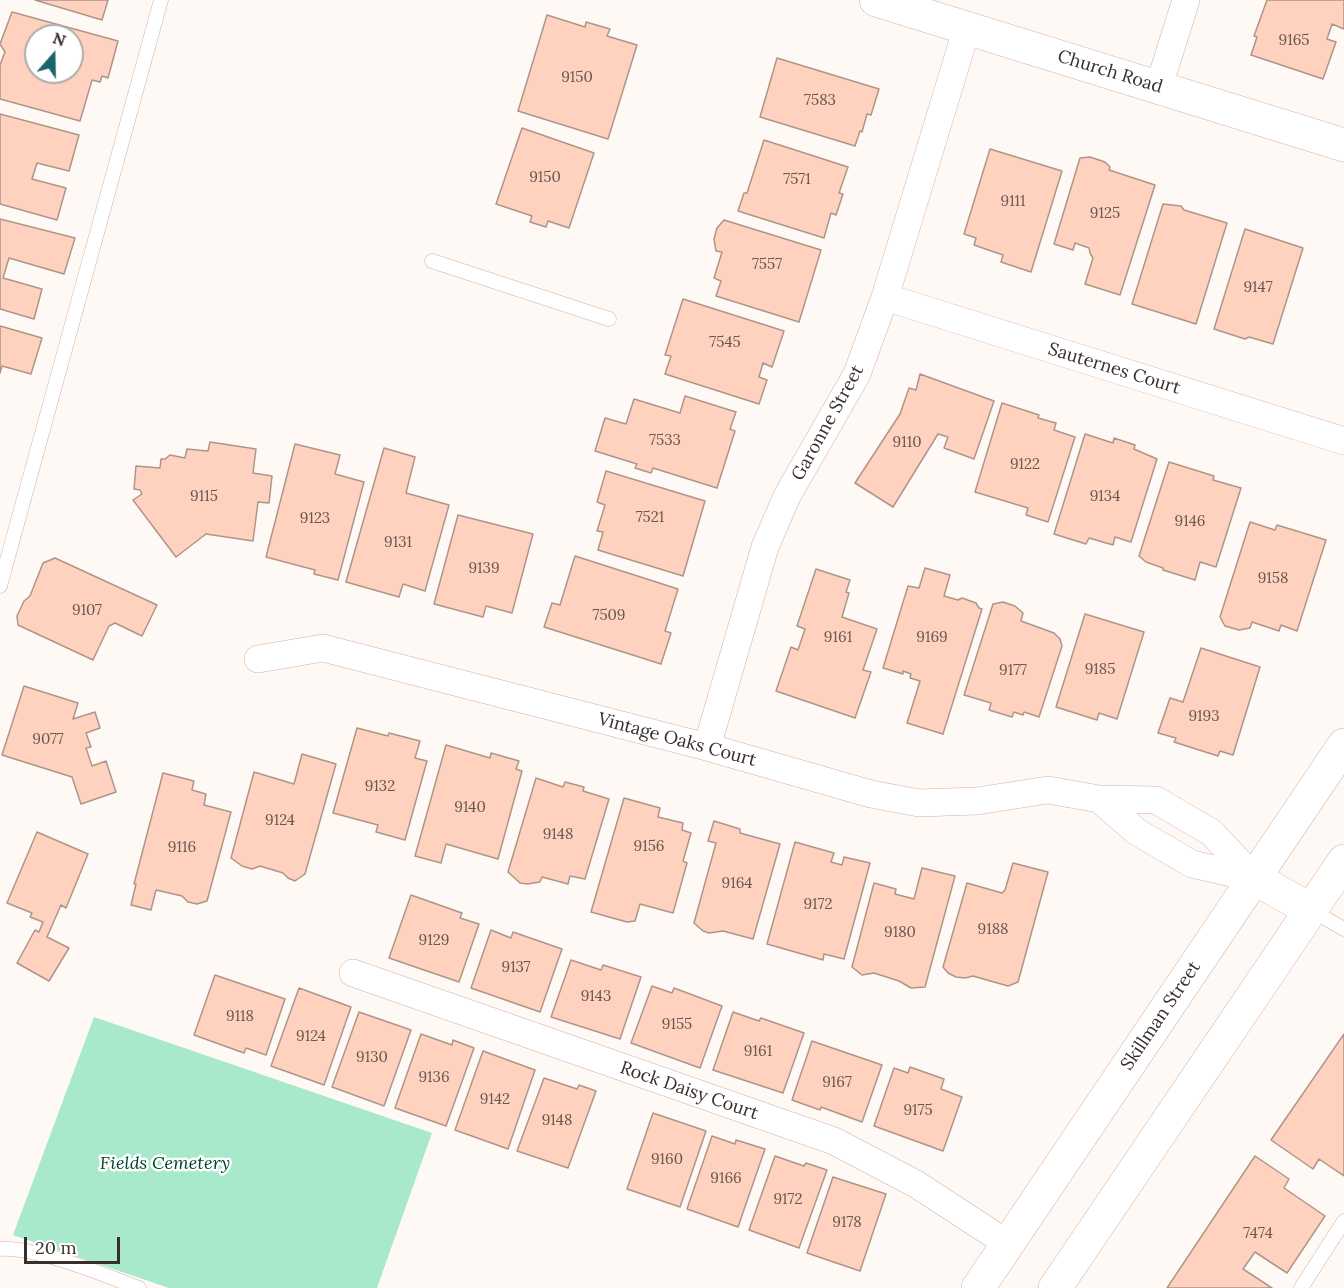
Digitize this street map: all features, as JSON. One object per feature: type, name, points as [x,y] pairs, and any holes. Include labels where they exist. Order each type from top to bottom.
[{"type":"main road","name":"Church Road","points":[[876,0],[1344,145]]},
{"type":"main road","name":"Skillman Street","points":[[978,1288],[1344,745]]},
{"type":"main road","points":[[1055,1288],[1344,861]]},
{"type":"main road","points":[[1254,878],[1311,910]]},
{"type":"street","points":[[1159,86],[1186,0]]},
{"type":"street","name":"Garonne Street","points":[[707,747],[765,547],[787,496],[858,374],[885,297],[967,28]]},
{"type":"street","name":"Sauternes Court","points":[[885,297],[1344,441]]},
{"type":"street","name":"Vintage Oaks Court","points":[[258,659],[323,648],[707,747],[871,794],[919,803],[977,801],[1048,790],[1098,799],[1156,800],[1212,833],[1254,878]]},
{"type":"street","points":[[1098,799],[1137,832],[1192,864],[1254,878]]},
{"type":"street","name":"Rock Daisy Court","points":[[353,973],[834,1141],[916,1184],[1008,1244]]},
{"type":"lane","points":[[0,586],[161,0]]},
{"type":"lane","points":[[432,261],[609,319]]},
{"type":"lane","points":[[1311,910],[1344,929]]},
{"type":"lane","points":[[1301,1288],[1344,1221]]},
{"type":"lane","points":[[0,1249],[12,1248],[69,1263],[139,1288]]},
{"type":"green space","name":"Fields Cemetery","points":[[94,1017],[432,1133],[377,1288],[169,1288],[13,1235]]},
{"type":"building","points":[[35,0],[108,0],[102,20]]},
{"type":"building","points":[[1267,0],[1344,0],[1344,29],[1332,24],[1327,39],[1336,42],[1323,79],[1251,55],[1257,37],[1254,36]]},
{"type":"building","points":[[12,12],[56,24],[24,24],[24,84],[84,84],[84,32],[118,41],[108,78],[102,76],[100,82],[92,80],[80,121],[0,99],[0,65],[5,52],[0,44]]},
{"type":"building","points":[[547,15],[585,27],[586,22],[610,29],[607,36],[637,45],[608,139],[518,111]]},
{"type":"building","points":[[777,58],[879,89],[871,115],[867,114],[855,146],[760,117]]},
{"type":"building","points":[[0,114],[79,135],[69,171],[37,163],[32,179],[66,188],[57,220],[0,204]]},
{"type":"building","points":[[522,128],[594,153],[569,228],[548,221],[546,227],[530,222],[532,216],[496,204]]},
{"type":"building","points":[[764,140],[848,167],[839,193],[843,194],[836,215],[831,213],[824,238],[738,211],[744,193],[747,193]]},
{"type":"building","points":[[990,149],[1062,171],[1031,272],[1001,262],[1003,255],[974,245],[976,238],[964,234]]},
{"type":"building","points":[[1090,157],[1105,162],[1110,167],[1109,170],[1155,185],[1120,295],[1085,284],[1093,258],[1089,248],[1075,243],[1073,250],[1054,244],[1080,158]]},
{"type":"building","points":[[1163,204],[1181,206],[1184,210],[1227,223],[1196,324],[1132,304]]},
{"type":"building","points":[[0,219],[75,238],[64,274],[9,258],[3,278],[42,289],[34,319],[0,309]]},
{"type":"building","points":[[724,220],[821,250],[799,322],[716,296],[721,281],[714,278],[722,252],[716,251],[714,239],[717,228]]},
{"type":"building","points":[[1245,229],[1303,248],[1273,344],[1249,337],[1245,339],[1214,329]]},
{"type":"building","points":[[683,299],[784,331],[772,367],[763,363],[759,377],[767,380],[759,404],[665,374],[671,356],[665,355]]},
{"type":"building","points":[[0,326],[42,338],[31,374],[2,366],[0,373]]},
{"type":"building","points":[[920,374],[994,401],[974,459],[944,448],[948,437],[938,434],[893,507],[855,483],[900,414],[909,388],[916,390]]},
{"type":"building","points":[[685,396],[736,412],[730,429],[735,431],[717,488],[653,468],[651,473],[635,468],[637,464],[595,451],[605,418],[626,424],[634,399],[680,413]]},
{"type":"building","points":[[1002,403],[1039,415],[1038,418],[1056,423],[1054,430],[1075,437],[1048,522],[1026,515],[1028,508],[975,492]]},
{"type":"building","points":[[1085,434],[1113,443],[1114,438],[1135,445],[1134,449],[1157,459],[1131,542],[1115,537],[1113,545],[1089,538],[1086,544],[1054,534]]},
{"type":"building","points":[[210,442],[256,449],[253,473],[272,476],[269,503],[258,502],[253,541],[206,534],[176,557],[133,500],[142,494],[140,490],[134,489],[136,466],[160,468],[161,459],[170,455],[185,458],[187,449],[208,451]]},
{"type":"building","points":[[295,444],[340,455],[335,474],[364,482],[338,580],[314,574],[315,570],[266,557]]},
{"type":"building","points":[[384,448],[415,457],[406,493],[449,505],[425,591],[403,584],[399,597],[346,582]]},
{"type":"building","points":[[1169,462],[1214,476],[1213,480],[1241,488],[1216,567],[1200,562],[1195,580],[1163,570],[1139,556]]},
{"type":"building","points":[[606,471],[705,501],[683,576],[598,550],[603,532],[597,531],[605,505],[597,502]]},
{"type":"building","points":[[458,515],[533,534],[512,613],[486,606],[483,617],[434,604]]},
{"type":"building","points":[[1250,522],[1275,530],[1277,525],[1326,540],[1297,631],[1281,625],[1279,631],[1252,622],[1250,628],[1239,630],[1225,626],[1220,617]]},
{"type":"building","points":[[575,556],[678,589],[665,631],[671,633],[661,664],[544,627],[552,603],[560,605]]},
{"type":"building","points":[[55,558],[157,605],[142,636],[115,623],[109,626],[93,660],[18,625],[17,616],[24,601],[30,596],[43,563]]},
{"type":"building","points":[[925,568],[950,575],[944,596],[958,600],[962,598],[976,603],[982,609],[943,734],[907,723],[920,681],[910,678],[911,674],[903,671],[903,674],[883,668],[908,586],[919,588]]},
{"type":"building","points":[[816,569],[850,580],[842,617],[877,629],[863,670],[871,672],[855,718],[776,691],[791,647],[798,650],[805,629],[797,626]]},
{"type":"building","points":[[1003,602],[1015,606],[1023,613],[1021,621],[1054,633],[1060,639],[1062,646],[1039,717],[1024,712],[1023,715],[1014,712],[1012,717],[989,710],[991,703],[964,695],[993,604]]},
{"type":"building","points":[[1085,614],[1144,632],[1117,719],[1099,713],[1097,720],[1056,707]]},
{"type":"building","points":[[1201,648],[1260,667],[1233,755],[1220,751],[1218,756],[1174,742],[1176,738],[1158,733],[1170,698],[1183,702]]},
{"type":"building","points":[[24,686],[78,703],[73,719],[95,712],[100,728],[86,733],[91,747],[86,748],[92,766],[106,761],[116,792],[81,804],[72,777],[2,755]]},
{"type":"building","points":[[357,728],[420,741],[415,758],[427,761],[405,840],[376,832],[378,825],[333,813]]},
{"type":"building","points":[[446,745],[490,758],[491,753],[519,761],[516,769],[522,771],[498,859],[446,844],[441,863],[415,856]]},
{"type":"building","points":[[302,754],[336,764],[305,874],[295,881],[283,873],[260,866],[252,869],[242,866],[231,858],[254,772],[294,784]]},
{"type":"building","points":[[163,773],[194,781],[192,790],[206,794],[204,805],[231,812],[207,901],[197,904],[188,902],[182,896],[156,890],[151,910],[131,905],[136,884],[134,884]]},
{"type":"building","points":[[536,778],[563,787],[565,782],[584,787],[583,791],[609,799],[585,879],[570,876],[568,884],[542,877],[540,882],[527,884],[520,883],[508,872]]},
{"type":"building","points":[[624,798],[660,808],[658,817],[683,823],[682,830],[691,833],[683,861],[687,863],[673,913],[640,904],[635,921],[627,922],[591,912]]},
{"type":"building","points":[[714,821],[740,829],[740,833],[780,844],[753,939],[723,931],[709,933],[694,923],[716,843],[708,841]]},
{"type":"building","points":[[37,832],[88,854],[66,908],[61,905],[47,937],[69,948],[49,981],[17,963],[35,930],[39,932],[43,922],[30,917],[32,913],[7,903]]},
{"type":"building","points":[[795,842],[834,853],[831,862],[842,865],[844,857],[870,863],[844,959],[824,954],[823,960],[767,944]]},
{"type":"building","points":[[1013,863],[1048,872],[1018,982],[1008,986],[973,976],[956,977],[948,973],[943,967],[967,883],[1002,893]]},
{"type":"building","points":[[922,868],[955,876],[925,987],[911,988],[899,981],[874,973],[862,975],[852,967],[874,883],[896,889],[895,894],[914,899]]},
{"type":"building","points":[[411,895],[462,913],[460,918],[479,924],[459,982],[389,958]]},
{"type":"building","points":[[491,930],[511,938],[513,932],[562,949],[540,1012],[471,988]]},
{"type":"building","points":[[571,960],[601,970],[603,965],[641,977],[620,1039],[551,1017]]},
{"type":"building","points":[[215,975],[285,999],[266,1055],[246,1048],[244,1053],[194,1035]]},
{"type":"building","points":[[652,986],[672,993],[674,988],[722,1006],[700,1068],[631,1043]]},
{"type":"building","points":[[299,988],[351,1007],[324,1085],[271,1066]]},
{"type":"building","points":[[359,1012],[411,1030],[384,1106],[332,1087]]},
{"type":"building","points":[[733,1012],[759,1021],[761,1018],[804,1033],[783,1093],[713,1070]]},
{"type":"building","points":[[421,1034],[452,1045],[453,1040],[474,1048],[446,1126],[395,1108]]},
{"type":"building","points":[[1344,1034],[1344,1176],[1319,1159],[1313,1169],[1271,1140]]},
{"type":"building","points":[[812,1041],[882,1065],[862,1122],[821,1107],[820,1110],[792,1100]]},
{"type":"building","points":[[483,1051],[535,1070],[508,1149],[455,1130]]},
{"type":"building","points":[[910,1067],[944,1079],[941,1089],[962,1097],[943,1151],[874,1126],[894,1068],[908,1073]]},
{"type":"building","points":[[544,1078],[577,1089],[579,1085],[596,1091],[568,1168],[517,1151]]},
{"type":"building","points":[[653,1113],[706,1131],[680,1207],[627,1189]]},
{"type":"building","points":[[712,1136],[735,1144],[736,1140],[765,1149],[738,1227],[687,1209]]},
{"type":"building","points":[[775,1156],[804,1166],[806,1163],[827,1170],[799,1248],[749,1230]]},
{"type":"building","points":[[1255,1156],[1289,1179],[1284,1188],[1325,1216],[1287,1273],[1255,1252],[1243,1269],[1272,1288],[1167,1288]]},
{"type":"building","points":[[833,1177],[886,1194],[860,1271],[807,1253]]}]
